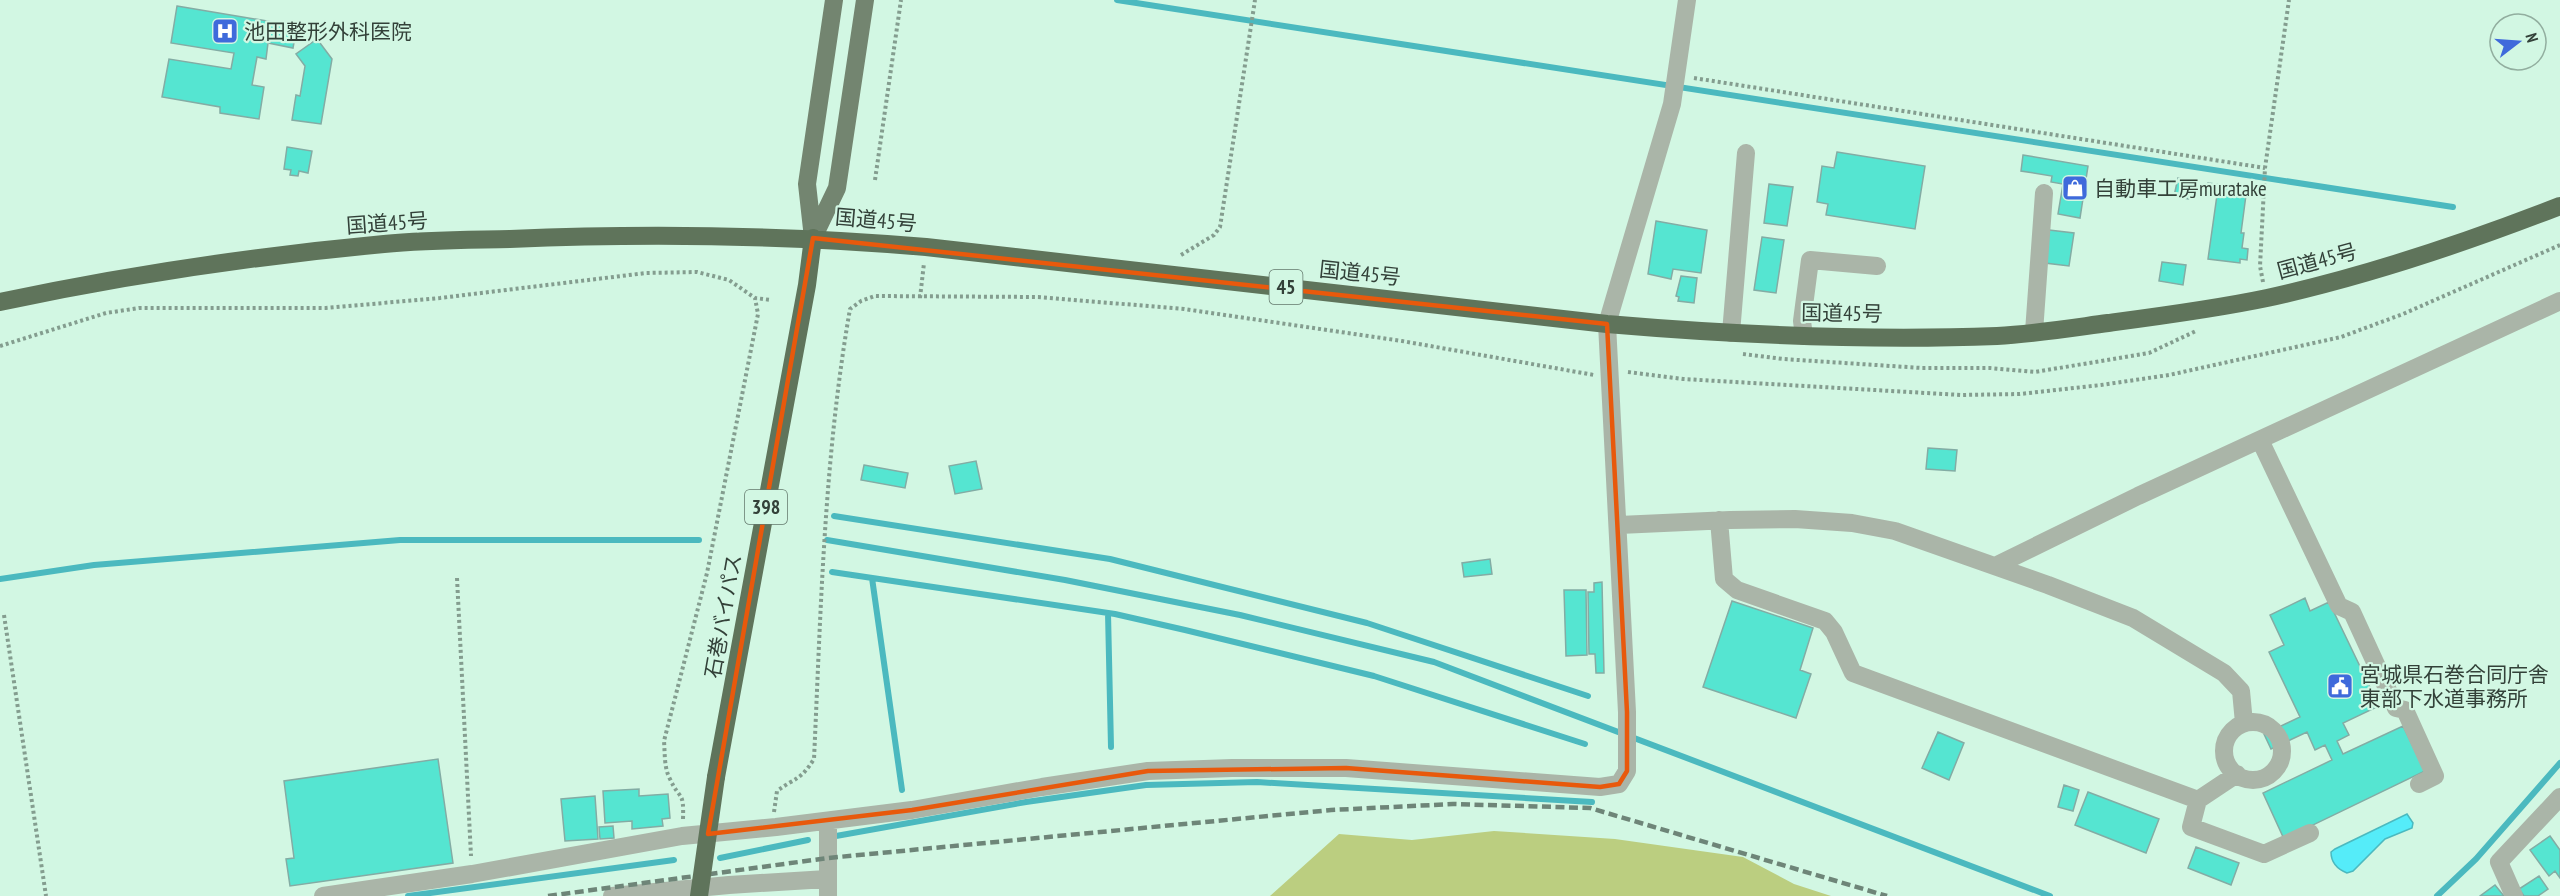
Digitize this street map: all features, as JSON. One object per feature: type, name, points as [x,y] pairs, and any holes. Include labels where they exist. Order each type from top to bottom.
[{"type":"highway","name":"国道45号","points":[[0,302],[175,269],[386,244],[575,236],[687,235],[813,238],[926,247],[1607,324],[1804,336],[1999,336],[2175,315],[2266,298],[2392,264],[2480,236],[2560,206]]},
{"type":"highway","name":"石巻バイパス","points":[[699,896],[716,777],[807,285],[813,238]]},
{"type":"main road","points":[[813,238],[807,184],[834,0]]},
{"type":"main road","points":[[813,238],[837,188],[865,0]]},
{"type":"street","points":[[322,896],[472,874],[682,836],[912,810],[1137,773],[1184,770],[1346,768],[1600,788],[1619,784],[1627,771],[1627,712],[1607,324],[1674,82],[1687,0]]},
{"type":"street","points":[[1731,333],[1746,153]]},
{"type":"street","points":[[2034,332],[2044,193]]},
{"type":"street","points":[[1804,336],[1802,321],[1810,260],[1877,266]]},
{"type":"street","points":[[1995,566],[2560,301]]},
{"type":"street","points":[[2260,440],[2339,606],[2352,612],[2396,708],[2405,711],[2435,776],[2419,784]]},
{"type":"street","points":[[1619,525],[1795,519],[1852,523],[1895,531],[2133,618],[2180,644],[2224,673],[2241,691],[2244,723]]},
{"type":"street","points":[[1719,520],[1724,579],[1737,590],[1825,621],[1834,632],[1853,674],[2198,800]]},
{"type":"street","points":[[2257,722],[2273,730],[2282,746],[2282,755],[2274,771],[2267,777],[2249,780],[2237,774],[2228,765],[2224,747],[2232,731],[2244,723],[2257,722]]},
{"type":"street","points":[[2237,774],[2198,800],[2191,827],[2264,854],[2310,833]]},
{"type":"street","points":[[2514,896],[2499,862],[2560,797]]},
{"type":"street","points":[[612,896],[827,887],[828,821]]},
{"type":"path","points":[[875,180],[901,0]]},
{"type":"path","points":[[1181,255],[1214,235],[1220,227],[1255,0]]},
{"type":"path","points":[[2266,298],[2260,266],[2265,168],[2289,0]]},
{"type":"path","points":[[1674,82],[2265,168]]},
{"type":"path","points":[[776,827],[773,806],[777,791],[798,780],[814,759],[825,512],[850,309],[861,301],[875,296],[1038,297],[1184,309],[1609,374],[1961,396],[2020,394],[2169,375],[2341,337],[2403,314],[2560,245]]},
{"type":"path","points":[[920,298],[926,247]]},
{"type":"path","points":[[0,346],[106,314],[139,308],[326,308],[440,298],[646,273],[697,272],[729,280],[755,298],[771,300]]},
{"type":"path","points":[[682,836],[684,799],[670,779],[665,764],[664,741],[707,573],[758,314],[755,298]]},
{"type":"path","points":[[457,578],[472,874]]},
{"type":"path","points":[[4,615],[46,896]]},
{"type":"highlighted area","points":[[813,238],[1607,324],[1627,712],[1627,771],[1619,784],[1600,787],[1346,768],[1148,771],[912,810],[708,834]]},
{"type":"green space","points":[[1494,831],[1615,839],[1743,857],[1794,884],[1831,896],[1270,896],[1339,834],[1412,840]]},
{"type":"water","points":[[2407,814],[2413,823],[2412,828],[2385,839],[2353,871],[2347,873],[2335,865],[2331,852],[2335,849]]},
{"type":"building","points":[[177,6],[297,26],[293,48],[268,43],[266,59],[257,57],[252,85],[264,87],[259,119],[220,113],[220,107],[162,97],[169,59],[231,69],[234,53],[171,43]]},
{"type":"building","points":[[317,39],[332,59],[321,124],[292,120],[296,95],[300,96],[305,66],[296,54]]},
{"type":"building","points":[[287,147],[312,151],[308,173],[299,171],[298,176],[290,175],[291,170],[284,169]]},
{"type":"building","points":[[1837,152],[1925,166],[1915,229],[1826,215],[1828,204],[1817,202],[1822,166],[1834,168]]},
{"type":"building","points":[[2023,155],[2088,166],[2080,218],[2058,214],[2063,184],[2051,182],[2052,176],[2021,171]]},
{"type":"building","points":[[2178,178],[2192,181],[2189,199],[2174,196]]},
{"type":"building","points":[[2208,183],[2237,187],[2236,194],[2246,195],[2241,233],[2244,233],[2242,248],[2248,249],[2247,260],[2240,259],[2240,263],[2208,259],[2217,195],[2206,193]]},
{"type":"building","points":[[1769,184],[1793,187],[1787,226],[1764,223]]},
{"type":"building","points":[[1656,221],[1707,230],[1701,273],[1673,269],[1671,279],[1648,274]]},
{"type":"building","points":[[2049,230],[2074,233],[2069,266],[2045,263]]},
{"type":"building","points":[[1762,237],[1784,240],[1776,293],[1754,290]]},
{"type":"building","points":[[2162,262],[2186,265],[2183,285],[2159,281]]},
{"type":"building","points":[[1681,276],[1697,278],[1694,303],[1678,301],[1679,297],[1676,296]]},
{"type":"building","points":[[1928,448],[1957,450],[1955,471],[1926,469]]},
{"type":"building","points":[[976,461],[982,489],[955,494],[949,466]]},
{"type":"building","points":[[864,465],[908,473],[905,488],[861,480]]},
{"type":"building","points":[[1490,559],[1492,574],[1464,577],[1462,563]]},
{"type":"building","points":[[1602,582],[1604,673],[1596,673],[1595,654],[1589,654],[1588,592],[1594,592],[1594,583]]},
{"type":"building","points":[[1564,590],[1586,590],[1587,655],[1566,656]]},
{"type":"building","points":[[2305,598],[2310,611],[2329,602],[2379,706],[2343,723],[2349,735],[2337,741],[2343,754],[2403,726],[2425,771],[2284,839],[2263,793],[2332,760],[2325,745],[2315,750],[2307,732],[2271,749],[2264,734],[2300,717],[2269,652],[2284,645],[2270,615]]},
{"type":"building","points":[[1732,601],[1813,628],[1800,670],[1811,674],[1796,718],[1703,687]]},
{"type":"building","points":[[1938,732],[1964,743],[1949,780],[1922,768]]},
{"type":"building","points":[[438,759],[453,863],[290,886],[286,859],[294,858],[284,781]]},
{"type":"building","points":[[2064,785],[2079,790],[2073,811],[2058,807]]},
{"type":"building","points":[[639,789],[639,796],[668,794],[670,818],[662,819],[663,826],[632,829],[632,821],[605,823],[603,791]]},
{"type":"building","points":[[2088,792],[2159,819],[2146,853],[2075,825]]},
{"type":"building","points":[[595,796],[598,839],[565,841],[561,799]]},
{"type":"building","points":[[613,826],[614,838],[600,839],[599,827]]},
{"type":"building","points":[[2550,836],[2560,850],[2560,878],[2555,871],[2549,876],[2530,850]]},
{"type":"building","points":[[2196,847],[2239,863],[2231,885],[2188,868]]},
{"type":"building","points":[[2539,876],[2548,889],[2538,896],[2524,896],[2519,889]]},
{"type":"building","points":[[2495,885],[2504,896],[2480,896]]},
{"type":"waterway","points":[[1117,0],[2453,207]]},
{"type":"waterway","points":[[834,516],[1110,559],[1367,623],[1588,696]]},
{"type":"waterway","points":[[0,579],[94,565],[400,540],[699,540]]},
{"type":"waterway","points":[[827,540],[1065,580],[1240,615],[1434,662],[2050,896]]},
{"type":"waterway","points":[[832,572],[1115,614],[1374,676],[1585,744]]},
{"type":"waterway","points":[[872,578],[902,790]]},
{"type":"waterway","points":[[1108,613],[1111,747]]},
{"type":"waterway","points":[[2437,896],[2476,859],[2560,763]]},
{"type":"waterway","points":[[836,836],[1026,802],[1146,785],[1257,782],[1592,802]]},
{"type":"waterway","points":[[720,858],[808,840]]},
{"type":"waterway","points":[[408,896],[674,860]]},
{"type":"railway","points":[[548,896],[828,858],[1331,810],[1453,804],[1590,808],[1887,896]]},
{"type":"place","name":"池田整形外科医院","points":[[225,31]]},
{"type":"place","name":"自動車工房muratake","points":[[2075,188]]},
{"type":"place","name":"宮城県石巻合同庁舎 東部下水道事務所","points":[[2340,686]]}]
